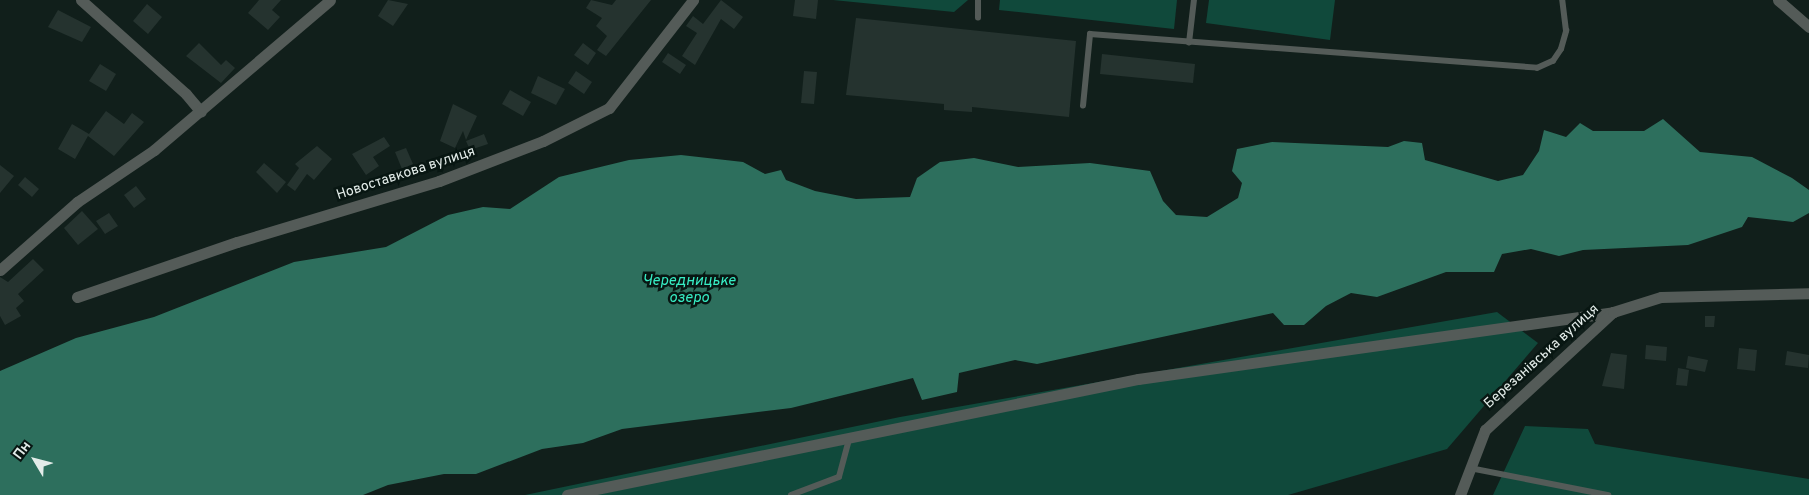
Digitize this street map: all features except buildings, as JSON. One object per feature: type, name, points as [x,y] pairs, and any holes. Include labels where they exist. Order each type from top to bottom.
[{"type":"street","points":[[81,0],[186,94],[200,112]]},
{"type":"street","points":[[0,270],[77,202],[154,150],[330,0]]},
{"type":"street","name":"Новоставкова вулиця","points":[[77,297],[237,242],[439,182],[552,137],[609,108],[693,0]]},
{"type":"street","points":[[1778,0],[1809,27]]},
{"type":"street","name":"Березанівська вулиця","points":[[1460,495],[1468,468],[1485,430],[1501,412],[1613,312],[1661,297],[1809,293]]},
{"type":"street","points":[[567,495],[849,440],[1138,379],[1613,312]]},
{"type":"lane","points":[[978,0],[978,18]]},
{"type":"lane","points":[[1189,43],[1194,0]]},
{"type":"lane","points":[[1083,106],[1090,34],[1537,68],[1553,61],[1561,49],[1566,31],[1562,0]]},
{"type":"lane","points":[[791,495],[839,477],[849,440]]},
{"type":"lane","points":[[1468,468],[1608,495]]},
{"type":"shaded area","points":[[833,0],[968,0],[954,12]]},
{"type":"shaded area","points":[[1000,0],[1177,0],[1174,29],[999,10]]},
{"type":"shaded area","points":[[1209,0],[1335,0],[1330,40],[1206,23]]},
{"type":"shaded area","points":[[1497,312],[1538,343],[1447,449],[1288,495],[525,495],[900,417]]},
{"type":"shaded area","points":[[1525,426],[1588,429],[1595,444],[1809,479],[1809,495],[1493,495]]},
{"type":"water","name":"Чередницьке озеро","points":[[1663,119],[1700,152],[1752,157],[1792,178],[1809,190],[1809,213],[1793,222],[1748,217],[1742,227],[1688,245],[1583,250],[1559,256],[1531,249],[1502,254],[1494,272],[1446,272],[1377,297],[1351,293],[1326,306],[1304,325],[1284,325],[1273,313],[1037,364],[1015,360],[959,373],[957,392],[922,400],[913,378],[791,408],[622,429],[583,443],[542,449],[476,474],[444,474],[388,485],[363,495],[0,495],[0,371],[76,338],[154,317],[294,262],[386,247],[448,215],[483,207],[510,209],[559,177],[629,160],[681,155],[743,162],[765,174],[781,170],[786,180],[815,191],[856,199],[910,197],[917,178],[940,162],[974,158],[1018,167],[1090,163],[1150,171],[1163,201],[1176,215],[1207,217],[1238,198],[1242,183],[1232,171],[1237,149],[1272,142],[1388,147],[1404,141],[1422,143],[1425,160],[1498,181],[1523,175],[1539,151],[1544,130],[1566,137],[1580,123],[1593,131],[1644,131]]}]
